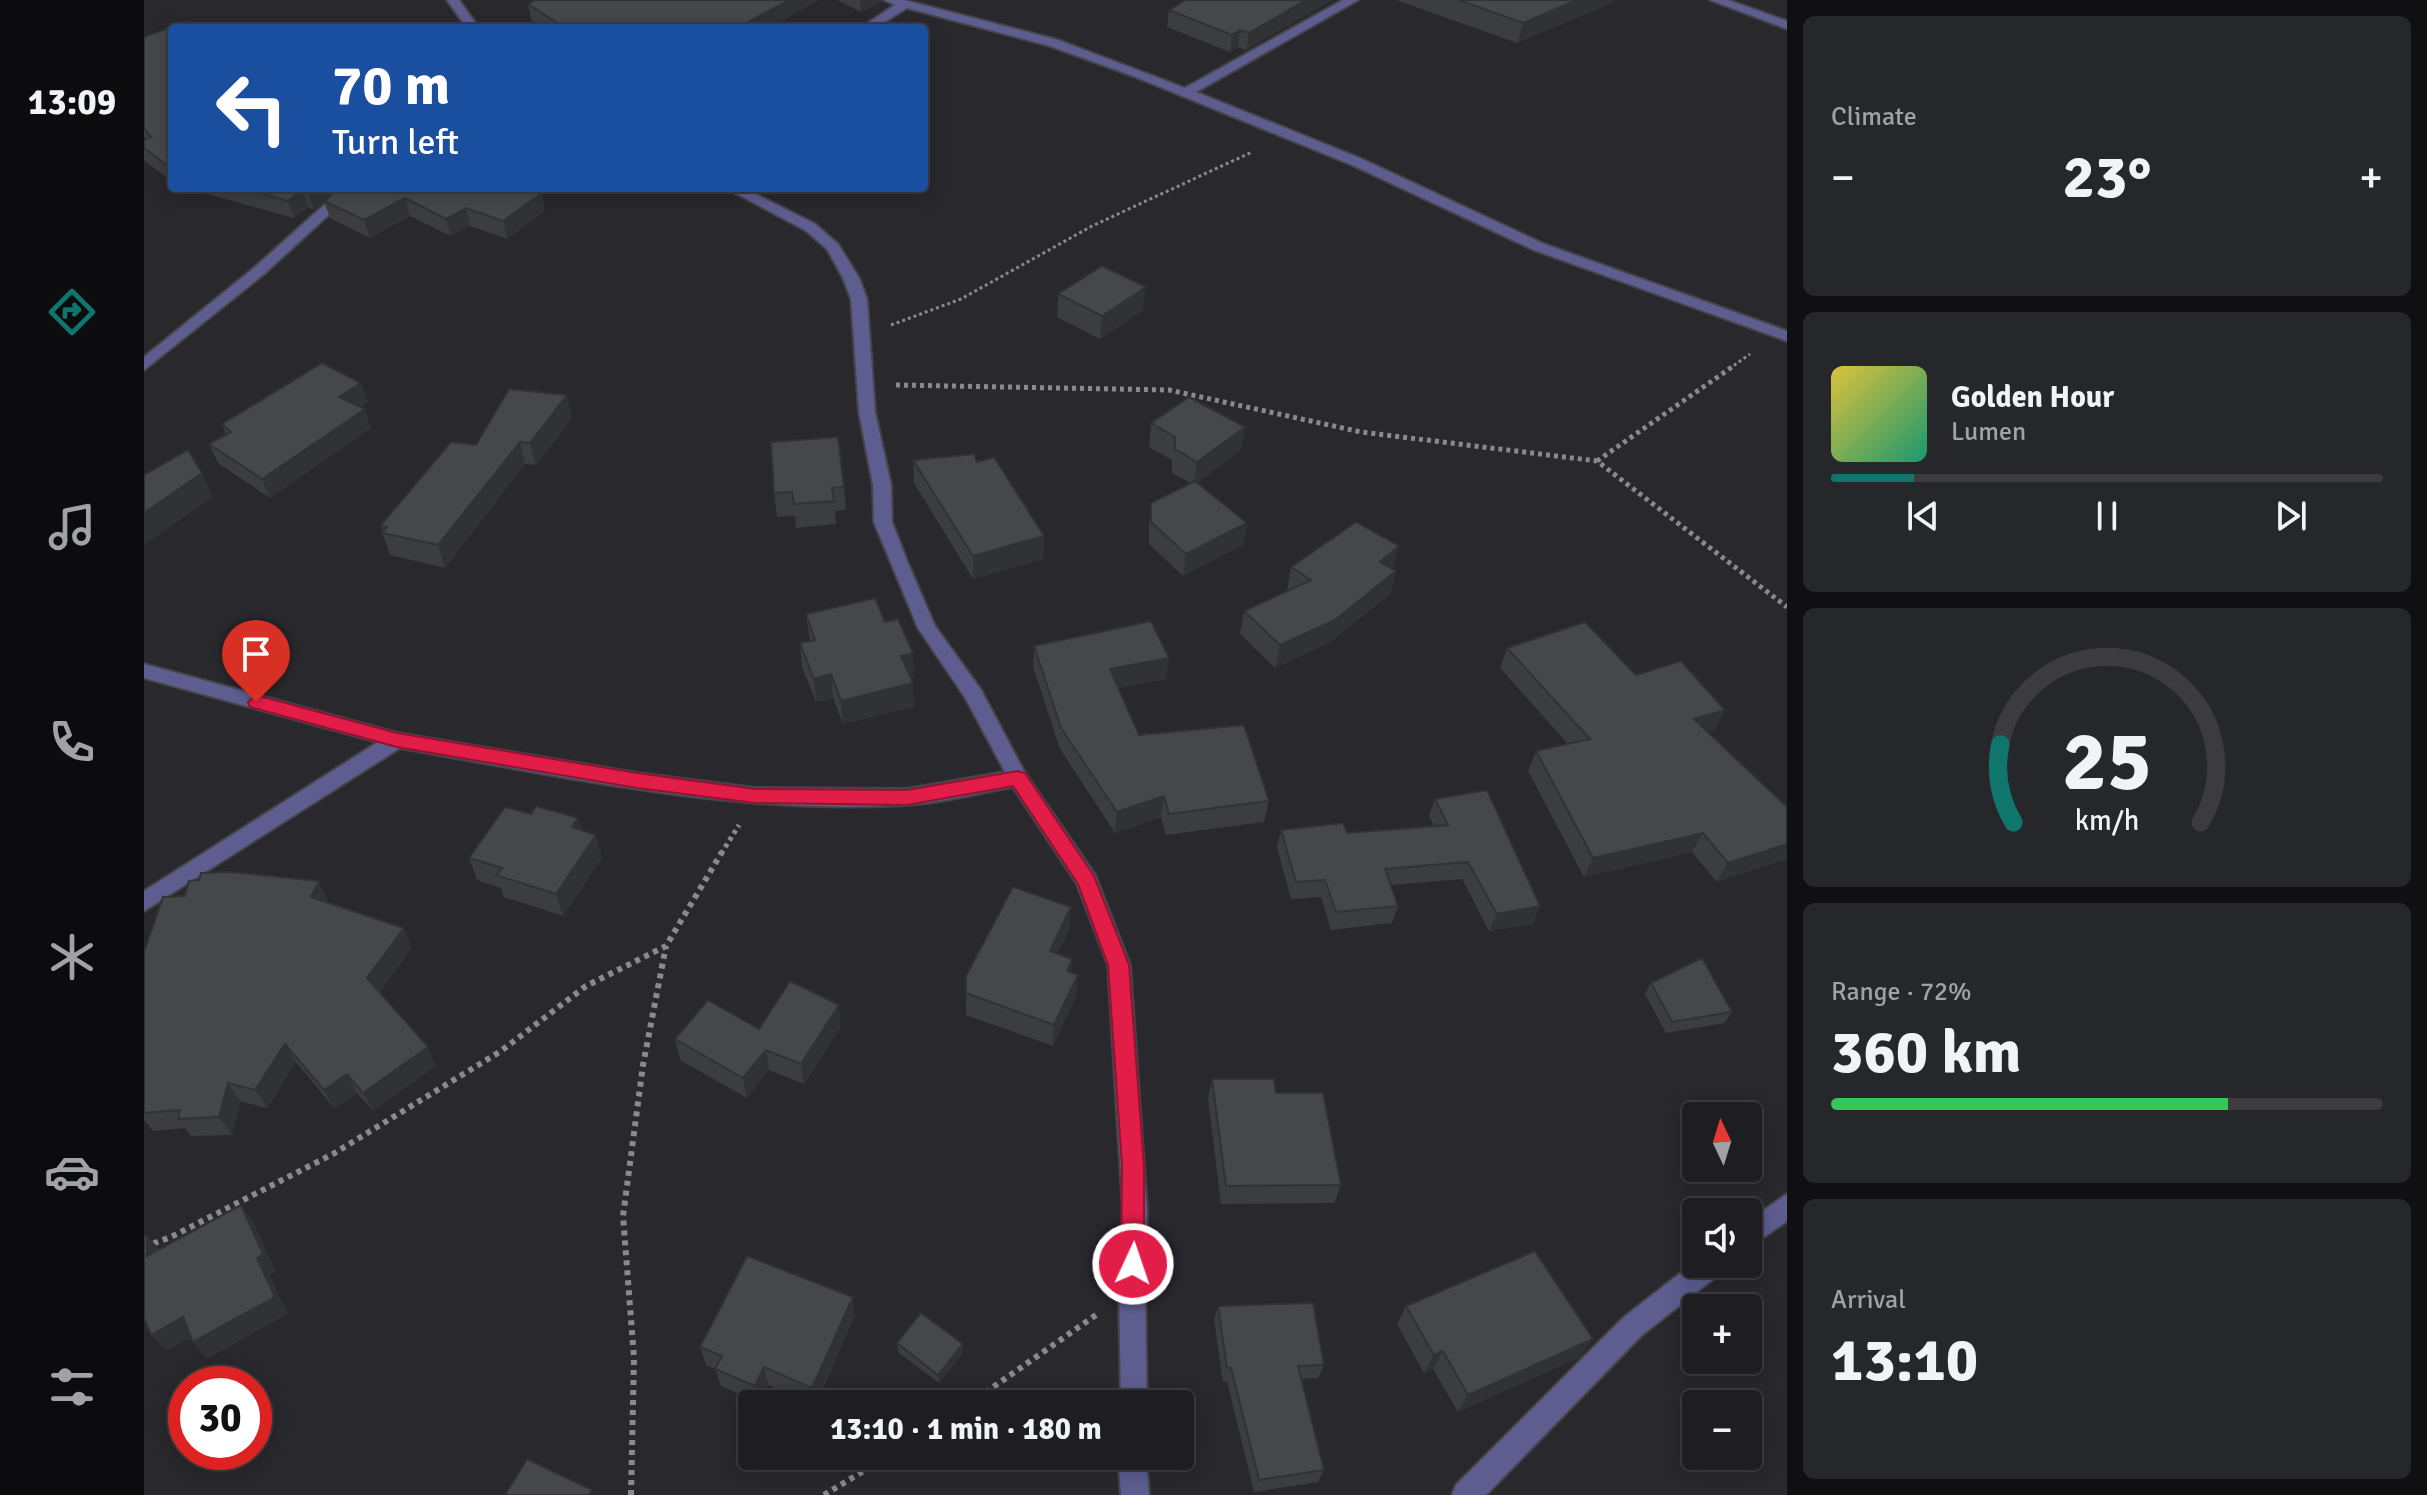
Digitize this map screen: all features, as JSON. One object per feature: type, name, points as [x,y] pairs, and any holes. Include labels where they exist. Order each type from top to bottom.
[{"type":"street","points":[[453,0],[470,24]]},
{"type":"street","points":[[890,0],[1054,43],[1187,92],[1291,134],[1539,247],[1783,335]]},
{"type":"street","points":[[1187,92],[1352,0]]},
{"type":"street","points":[[1716,0],[1787,25]]},
{"type":"street","points":[[872,24],[905,4]]},
{"type":"street","points":[[144,365],[259,271],[347,192]]},
{"type":"street","points":[[741,192],[810,227],[833,247],[859,299],[867,412],[882,485],[883,522],[893,548],[927,628],[974,695],[1018,778],[1087,881],[1119,965],[1135,1211],[1132,1290],[1134,1390]]},
{"type":"street","points":[[144,671],[397,740],[637,781],[755,796],[907,797],[1018,778]]},
{"type":"street","points":[[144,902],[397,740]]},
{"type":"street","points":[[1762,1225],[1787,1206]]},
{"type":"street","points":[[1466,1495],[1633,1326],[1694,1278]]},
{"type":"street","points":[[1133,1470],[1135,1495]]},
{"type":"path","points":[[863,331],[940,311],[1069,237],[1291,134]]},
{"type":"path","points":[[1597,461],[1783,335]]},
{"type":"path","points":[[867,385],[1169,390],[1361,432],[1597,461],[1787,607]]},
{"type":"path","points":[[631,1495],[634,1358],[623,1216],[643,1065],[666,946],[700,895],[755,796]]},
{"type":"path","points":[[144,1247],[171,1237],[333,1154],[501,1051],[586,986],[666,946]]},
{"type":"path","points":[[989,1390],[1132,1290]]},
{"type":"path","points":[[824,1495],[865,1470]]},
{"type":"building","points":[[535,0],[789,0],[744,24],[559,24],[528,4]]},
{"type":"building","points":[[1186,0],[1306,0],[1249,33],[1240,30],[1232,35],[1169,10]]},
{"type":"building","points":[[1459,0],[1577,0],[1523,23]]},
{"type":"building","points":[[168,28],[168,166],[144,148],[144,140],[151,137],[144,128],[144,37]]},
{"type":"building","points":[[256,192],[299,192],[288,201]]},
{"type":"building","points":[[334,192],[542,193],[503,221],[466,208],[446,219],[405,198],[364,220],[324,201]]},
{"type":"building","points":[[1102,266],[1146,287],[1102,316],[1058,294]]},
{"type":"building","points":[[322,363],[361,383],[339,397],[365,409],[262,479],[209,444],[231,432],[222,424]]},
{"type":"building","points":[[509,389],[567,395],[530,443],[520,442],[438,545],[382,533],[387,527],[381,525],[451,442],[476,445]]},
{"type":"building","points":[[1189,397],[1245,427],[1197,462],[1175,449],[1175,437],[1151,423]]},
{"type":"building","points":[[838,437],[844,487],[832,488],[834,501],[794,504],[792,492],[774,493],[771,442]]},
{"type":"building","points":[[188,450],[202,473],[144,513],[144,475]]},
{"type":"building","points":[[974,454],[977,462],[994,457],[1044,536],[973,556],[913,460]]},
{"type":"building","points":[[1195,481],[1247,523],[1186,554],[1151,522],[1151,503]]},
{"type":"building","points":[[1356,522],[1399,546],[1380,562],[1396,571],[1335,620],[1280,645],[1244,611],[1311,580],[1291,567]]},
{"type":"building","points":[[875,598],[885,622],[898,619],[913,653],[901,656],[913,683],[841,701],[831,674],[814,679],[800,643],[815,640],[806,614]]},
{"type":"building","points":[[1151,621],[1169,658],[1110,669],[1139,735],[1244,725],[1269,801],[1169,814],[1164,796],[1117,812],[1061,728],[1034,646]]},
{"type":"building","points":[[1585,622],[1636,675],[1681,661],[1725,710],[1694,719],[1787,807],[1787,844],[1728,863],[1703,833],[1593,858],[1536,751],[1590,739],[1507,648]]},
{"type":"building","points":[[1487,790],[1540,906],[1497,914],[1468,862],[1385,869],[1398,906],[1336,912],[1325,880],[1296,882],[1281,830],[1343,823],[1347,833],[1448,825],[1435,799]]},
{"type":"building","points":[[536,806],[578,818],[572,827],[596,835],[556,894],[496,875],[502,868],[469,858],[505,807],[531,814]]},
{"type":"building","points":[[232,872],[319,881],[311,897],[404,928],[367,978],[428,1047],[363,1093],[347,1074],[324,1090],[285,1044],[255,1090],[228,1083],[219,1117],[178,1119],[180,1110],[144,1113],[144,952],[163,897],[185,896],[189,881],[199,880],[201,873]]},
{"type":"building","points":[[1013,887],[1071,907],[1050,951],[1072,959],[1067,971],[1078,975],[1054,1025],[966,993],[966,976]]},
{"type":"building","points":[[1702,958],[1732,1012],[1672,1022],[1651,983]]},
{"type":"building","points":[[790,981],[839,1005],[801,1064],[766,1050],[743,1078],[675,1039],[708,1000],[759,1029]]},
{"type":"building","points":[[1212,1079],[1274,1079],[1276,1093],[1323,1093],[1341,1185],[1226,1186]]},
{"type":"building","points":[[241,1205],[263,1254],[257,1258],[275,1297],[193,1342],[183,1317],[151,1335],[144,1318],[144,1236],[147,1235],[147,1256]]},
{"type":"building","points":[[1535,1251],[1593,1339],[1468,1395],[1443,1351],[1434,1355],[1406,1306]]},
{"type":"building","points":[[747,1256],[853,1297],[812,1388],[764,1367],[755,1386],[715,1369],[722,1356],[700,1347]]},
{"type":"building","points":[[1313,1303],[1324,1365],[1298,1366],[1324,1470],[1259,1480],[1231,1368],[1227,1368],[1218,1306]]},
{"type":"building","points":[[921,1313],[963,1344],[938,1375],[897,1343]]},
{"type":"building","points":[[527,1459],[592,1490],[589,1495],[505,1495]]},
{"type":"route","points":[[256,702],[397,740],[637,781],[755,796],[842,800],[907,797],[1018,778],[1087,881],[1119,965],[1133,1166],[1133,1264]]}]
